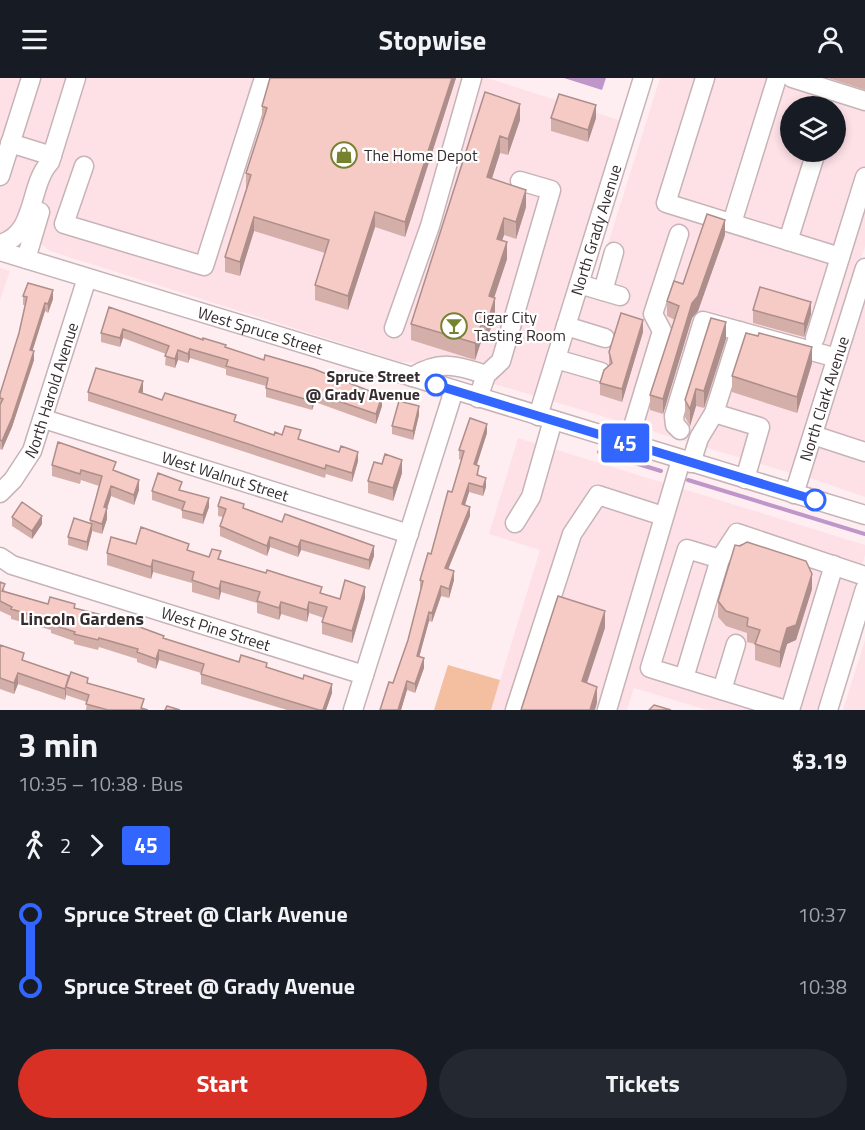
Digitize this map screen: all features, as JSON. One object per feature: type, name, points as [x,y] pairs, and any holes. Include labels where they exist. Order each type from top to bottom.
[{"type":"street","points":[[0,176],[31,78]]},
{"type":"street","points":[[0,244],[13,238],[23,226],[43,170],[51,159],[76,78]]},
{"type":"street","points":[[84,166],[64,224],[204,266],[264,78]]},
{"type":"street","points":[[394,328],[430,226],[472,78]]},
{"type":"street","name":"North Grady Avenue","points":[[514,523],[531,497],[556,359],[643,78]]},
{"type":"street","points":[[705,78],[666,203],[788,241],[863,273]]},
{"type":"street","points":[[732,223],[777,78]]},
{"type":"street","points":[[792,78],[826,96]]},
{"type":"street","points":[[846,100],[865,101]]},
{"type":"street","points":[[10,143],[51,159]]},
{"type":"street","points":[[26,259],[52,174],[51,159]]},
{"type":"street","points":[[788,241],[813,162]]},
{"type":"street","points":[[815,338],[865,177]]},
{"type":"street","points":[[478,398],[486,375],[501,361],[551,190],[520,181]]},
{"type":"street","points":[[628,443],[662,331],[653,314],[680,234]]},
{"type":"street","name":"West Spruce Street","points":[[0,251],[865,515]]},
{"type":"street","points":[[579,284],[611,294],[614,252]]},
{"type":"street","name":"North Clark Avenue","points":[[794,494],[863,273]]},
{"type":"street","name":"North Harold Avenue","points":[[0,493],[33,451],[87,278]]},
{"type":"street","points":[[680,430],[675,425],[674,416],[703,321],[837,358]]},
{"type":"street","points":[[566,326],[605,338]]},
{"type":"street","points":[[607,710],[663,516],[686,461],[714,413],[740,331]]},
{"type":"street","points":[[556,359],[601,372]]},
{"type":"street","points":[[412,377],[421,371],[449,365],[486,375]]},
{"type":"street","points":[[353,710],[454,390]]},
{"type":"street","points":[[714,413],[760,427],[745,479]]},
{"type":"street","name":"West Walnut Street","points":[[44,419],[409,534]]},
{"type":"street","points":[[813,435],[865,452]]},
{"type":"street","points":[[515,710],[572,534],[598,495],[663,516]]},
{"type":"street","points":[[684,678],[720,559],[737,532],[865,576]]},
{"type":"street","points":[[720,559],[687,549],[650,668],[788,710],[834,565]]},
{"type":"street","name":"West Pine Street","points":[[0,557],[12,565],[364,675]]},
{"type":"street","points":[[828,710],[865,589]]},
{"type":"street","points":[[722,690],[736,644]]},
{"type":"shaded area","points":[[0,78],[487,78],[622,121],[545,379],[535,396],[423,363],[401,362],[50,251],[41,244],[0,232]]},
{"type":"shaded area","points":[[564,78],[606,78],[602,90]]},
{"type":"shaded area","points":[[660,78],[865,78],[865,246],[797,475],[552,401],[551,395],[589,276],[597,279]]},
{"type":"shaded area","points":[[0,268],[10,271],[0,300]]},
{"type":"shaded area","points":[[865,293],[865,497],[807,477]]},
{"type":"shaded area","points":[[518,438],[865,545],[865,555],[818,710],[707,710],[634,688],[627,710],[491,710],[540,550],[489,534]]},
{"type":"shaded area","points":[[865,640],[865,710],[843,710]]},
{"type":"shaded area","points":[[448,665],[500,680],[491,710],[434,710]]},
{"type":"building","name":"The Home Depot","points":[[270,78],[452,78],[405,222],[375,212],[348,296],[315,285],[329,240],[254,217],[240,262],[225,257],[251,175],[246,173],[267,108],[262,106]]},
{"type":"building","points":[[485,92],[520,104],[508,139],[500,136],[487,177],[526,190],[516,222],[504,218],[497,239],[507,242],[489,296],[495,298],[486,327],[481,325],[475,343],[411,324]]},
{"type":"building","points":[[559,94],[596,105],[588,130],[551,118]]},
{"type":"building","points":[[707,214],[725,220],[698,296],[692,303],[663,399],[650,395],[679,306],[667,301],[674,281],[683,284]]},
{"type":"building","points":[[28,283],[53,290],[48,304],[45,303],[30,350],[34,351],[2,441],[0,440],[0,405],[3,399],[0,398],[0,394],[19,333],[27,297],[23,296]]},
{"type":"building","points":[[760,287],[811,302],[804,324],[753,310]]},
{"type":"building","points":[[109,307],[203,340],[203,338],[226,345],[225,347],[264,360],[265,355],[314,369],[382,396],[376,414],[315,393],[312,401],[266,388],[268,378],[226,366],[228,360],[190,349],[188,354],[178,350],[175,359],[165,356],[169,346],[123,329],[120,338],[101,333]]},
{"type":"building","points":[[621,313],[643,320],[622,389],[600,383],[604,370],[612,363],[609,352]]},
{"type":"building","points":[[711,318],[726,322],[704,391],[696,389],[690,409],[685,400]]},
{"type":"building","points":[[746,333],[758,336],[759,333],[812,347],[797,397],[732,376]]},
{"type":"building","points":[[96,368],[143,381],[139,392],[162,400],[165,393],[236,415],[234,421],[274,435],[275,432],[282,435],[285,426],[301,430],[298,439],[339,452],[341,446],[358,452],[352,473],[326,465],[325,469],[88,392]]},
{"type":"building","points":[[399,401],[419,406],[413,431],[392,426]]},
{"type":"building","points":[[470,418],[487,424],[474,464],[479,466],[477,475],[486,478],[483,487],[469,483],[462,504],[470,507],[445,568],[454,571],[449,589],[441,586],[432,613],[429,612],[417,656],[424,658],[415,684],[407,681],[398,710],[380,710],[389,682],[393,683],[408,640],[423,581],[420,580],[428,553],[431,554],[448,491],[452,492],[464,451],[459,450]]},
{"type":"building","points":[[58,442],[116,462],[113,470],[139,480],[134,495],[111,486],[104,507],[107,508],[102,524],[90,520],[102,476],[81,470],[80,474],[52,465]]},
{"type":"building","points":[[385,454],[402,460],[393,488],[368,481],[374,462],[382,464]]},
{"type":"building","points":[[158,473],[182,482],[179,490],[209,498],[203,515],[182,510],[185,502],[152,491]]},
{"type":"building","points":[[221,497],[244,504],[243,508],[282,522],[285,514],[374,546],[369,560],[301,540],[298,547],[270,537],[267,546],[220,526],[226,509],[218,506]]},
{"type":"building","points":[[22,502],[42,516],[32,531],[12,517]]},
{"type":"building","points":[[74,518],[92,524],[87,542],[68,537]]},
{"type":"building","points":[[141,527],[189,544],[187,550],[209,557],[212,549],[221,551],[218,559],[266,573],[267,570],[322,587],[320,593],[340,599],[345,580],[365,587],[352,631],[322,622],[327,607],[309,602],[307,610],[281,602],[279,608],[257,601],[260,592],[221,581],[219,589],[192,580],[194,572],[153,560],[151,567],[107,553],[111,537],[136,544]]},
{"type":"building","points":[[747,542],[806,561],[812,574],[796,625],[787,628],[780,652],[755,644],[760,630],[747,626],[748,618],[726,611],[718,601],[735,545],[740,546]]},
{"type":"building","points":[[0,582],[5,584],[2,591],[48,604],[50,597],[75,604],[74,608],[138,624],[137,626],[164,636],[163,638],[239,662],[241,655],[267,663],[266,667],[303,679],[304,675],[332,684],[323,710],[201,674],[204,664],[159,650],[156,659],[137,652],[138,649],[99,638],[98,640],[74,634],[75,632],[51,624],[52,621],[11,609],[12,607],[0,601]]},
{"type":"building","points":[[558,596],[605,611],[582,681],[597,687],[590,710],[521,710]]},
{"type":"building","points":[[0,645],[24,653],[22,660],[69,676],[65,689],[18,673],[14,683],[0,678]]},
{"type":"building","points":[[71,672],[88,678],[87,683],[144,699],[141,708],[148,710],[108,710],[86,704],[89,695],[66,687]]},
{"type":"building","points":[[654,705],[671,710],[649,710]]},
{"type":"building","points":[[167,706],[180,710],[165,710]]},
{"type":"waterway","points":[[599,452],[661,471]]},
{"type":"waterway","points":[[688,480],[865,534]]},
{"type":"bus line","name":"45","points":[[436,385],[815,500]]},
{"type":"place","name":"The Home Depot","points":[[344,155]]},
{"type":"place","name":"Cigar City Tasting Room","points":[[454,326]]},
{"type":"place","name":"Spruce Street @ Grady Avenue","points":[[436,385]]},
{"type":"district","name":"Lincoln Gardens","points":[[82,619]]}]
